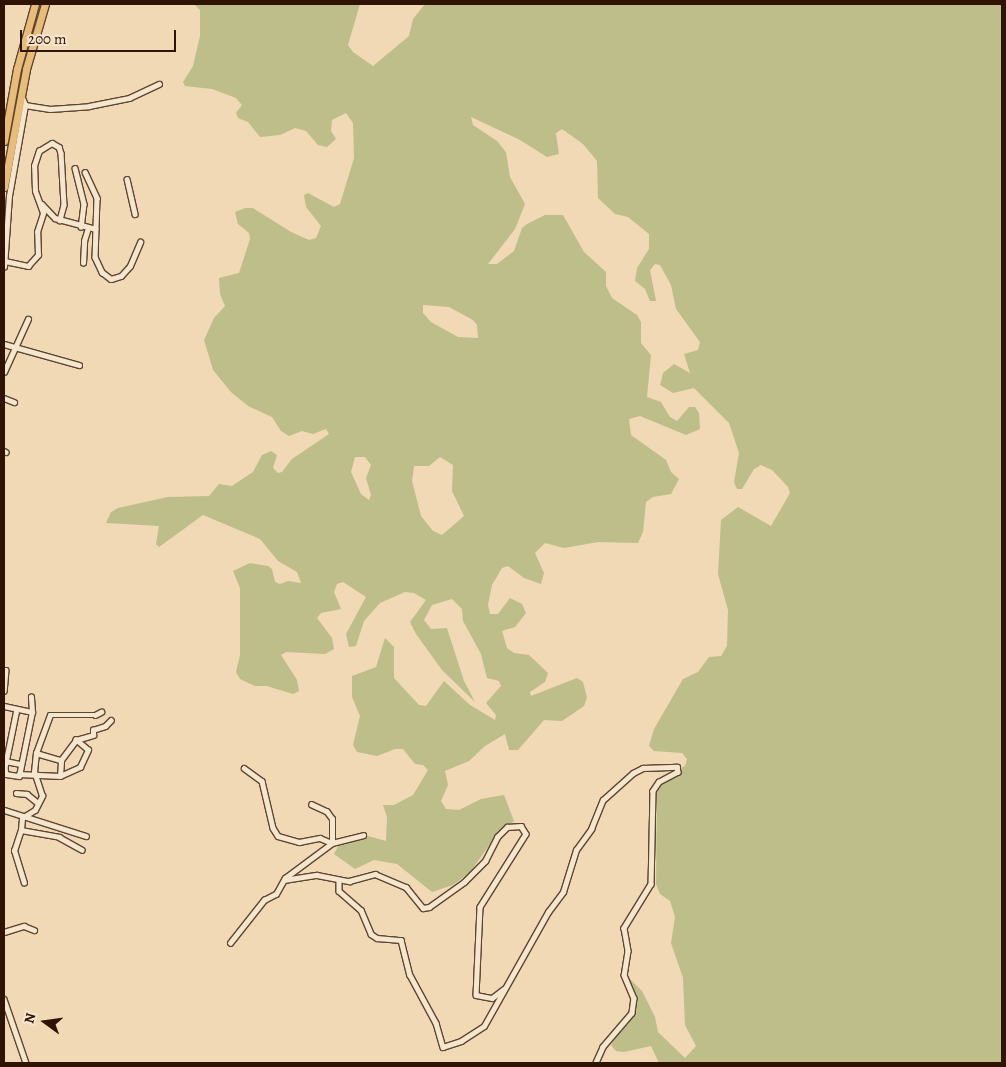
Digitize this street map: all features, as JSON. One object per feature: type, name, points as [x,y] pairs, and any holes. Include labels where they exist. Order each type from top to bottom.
[{"type":"main road","points":[[4,141],[17,69],[34,4]]},
{"type":"main road","points":[[4,187],[20,96],[46,4]]},
{"type":"street","points":[[25,105],[50,109],[89,106],[130,98],[158,84]]},
{"type":"street","points":[[4,267],[9,196],[25,105],[20,96]]},
{"type":"street","points":[[5,261],[25,267],[34,262],[38,255],[37,232],[43,213],[34,179],[36,158],[47,145],[57,144],[61,153],[64,205],[60,220]]},
{"type":"street","points":[[75,168],[84,204],[81,227]]},
{"type":"street","points":[[85,172],[97,198],[95,257],[102,272],[111,279],[121,276],[130,266],[140,242]]},
{"type":"street","points":[[127,180],[135,214]]},
{"type":"street","points":[[38,198],[54,218],[81,227],[96,229]]},
{"type":"street","points":[[41,224],[54,218]]},
{"type":"street","points":[[83,264],[83,248],[88,228]]},
{"type":"street","points":[[4,372],[28,319]]},
{"type":"street","points":[[4,344],[79,366]]},
{"type":"street","points":[[4,398],[14,402]]},
{"type":"street","points":[[4,670],[6,670],[4,691]]},
{"type":"street","points":[[19,774],[32,712],[30,697]]},
{"type":"street","points":[[4,706],[32,712]]},
{"type":"street","points":[[17,709],[5,761],[6,774],[60,776],[80,767],[88,752],[76,740]]},
{"type":"street","points":[[22,818],[34,810],[42,796],[34,775],[36,752],[50,715],[95,714],[101,712]]},
{"type":"street","points":[[60,776],[61,760],[76,740],[93,735],[93,730],[111,720]]},
{"type":"street","points":[[36,752],[61,760]]},
{"type":"street","points":[[5,761],[21,764]]},
{"type":"street","points":[[339,881],[339,891],[361,910],[371,934],[377,938],[401,940],[410,975],[436,1023],[443,1047],[461,1040],[484,1026],[516,974],[548,912],[563,892],[576,850],[591,829],[603,800],[633,773],[652,766],[677,767],[676,774],[659,782],[653,790],[651,884],[624,928],[628,951],[624,975],[634,998],[632,1014],[603,1047],[596,1063]]},
{"type":"street","points":[[244,768],[254,772],[262,781],[273,828],[278,836],[299,842],[320,838],[332,843]]},
{"type":"street","points":[[16,793],[27,794],[38,803]]},
{"type":"street","points":[[312,805],[327,812],[332,819],[332,843]]},
{"type":"street","points":[[4,810],[18,814],[22,818],[59,826],[86,836]]},
{"type":"street","points":[[22,818],[22,830],[14,851],[24,883]]},
{"type":"street","points":[[284,880],[316,875],[339,881],[375,874],[406,887],[423,908],[429,908],[470,877],[485,860],[497,837],[507,827],[521,826],[526,834],[480,907],[476,994],[492,998],[501,992],[516,974]]},
{"type":"street","points":[[22,830],[59,838],[82,850]]},
{"type":"street","points":[[230,943],[264,900],[276,894],[284,880],[332,843],[363,835]]},
{"type":"street","points":[[4,932],[24,926],[34,930]]},
{"type":"street","points":[[4,999],[26,1063]]},
{"type":"green space","points":[[194,4],[360,4],[348,45],[353,52],[373,66],[409,36],[413,19],[425,4],[1002,4],[1002,1063],[659,1063],[651,1046],[624,1052],[616,1051],[611,1045],[630,1014],[629,978],[642,991],[655,1017],[658,1032],[685,1058],[696,1046],[685,1025],[683,978],[671,943],[675,917],[670,901],[660,894],[656,884],[657,784],[661,777],[685,766],[687,759],[682,753],[654,751],[649,746],[654,729],[683,679],[698,672],[709,657],[721,656],[727,646],[728,610],[718,574],[721,520],[738,507],[771,526],[790,493],[788,487],[772,470],[761,465],[754,469],[742,489],[737,489],[734,482],[739,453],[729,423],[694,388],[673,393],[660,385],[663,373],[674,364],[690,373],[684,354],[698,350],[700,342],[676,309],[671,285],[660,265],[655,264],[650,270],[656,301],[650,301],[645,289],[635,281],[637,268],[649,249],[649,234],[628,217],[615,214],[598,198],[597,161],[583,144],[562,129],[556,133],[559,154],[547,157],[520,140],[471,117],[473,125],[497,141],[506,152],[510,177],[525,204],[515,229],[488,264],[497,264],[514,251],[522,228],[527,224],[545,215],[563,215],[584,252],[606,272],[606,286],[612,298],[637,315],[641,322],[641,343],[651,355],[647,397],[661,402],[670,417],[677,421],[689,407],[695,407],[699,413],[700,429],[686,435],[640,416],[629,419],[631,435],[666,460],[671,472],[679,479],[671,494],[653,497],[646,502],[643,532],[638,543],[598,542],[564,548],[545,543],[535,553],[544,573],[541,584],[524,578],[508,566],[502,568],[492,585],[488,605],[490,614],[498,614],[510,598],[522,604],[526,613],[515,627],[502,631],[507,648],[514,653],[529,655],[548,673],[545,682],[530,692],[531,696],[577,678],[583,682],[587,698],[584,706],[562,721],[544,720],[518,750],[509,750],[505,734],[485,746],[469,761],[445,771],[448,785],[441,801],[446,809],[459,810],[481,799],[504,795],[514,821],[498,833],[470,872],[453,885],[432,892],[397,864],[374,860],[355,869],[334,854],[341,841],[364,835],[386,841],[387,817],[383,805],[394,805],[413,795],[428,770],[423,765],[415,764],[403,749],[395,749],[377,756],[357,752],[353,745],[360,716],[352,697],[352,676],[376,667],[385,638],[394,647],[394,678],[419,705],[426,706],[444,681],[470,705],[495,720],[496,715],[486,703],[501,686],[499,681],[487,678],[481,654],[463,621],[462,609],[452,599],[432,605],[424,620],[431,629],[447,628],[464,681],[475,702],[442,670],[416,634],[410,622],[426,600],[414,593],[405,592],[380,603],[364,621],[356,646],[349,647],[346,634],[366,597],[343,582],[337,584],[334,592],[341,609],[321,613],[317,618],[332,638],[334,649],[325,654],[286,652],[281,655],[297,680],[299,691],[293,694],[267,686],[255,686],[240,679],[236,672],[240,655],[240,588],[233,571],[250,563],[268,566],[272,569],[275,582],[280,584],[288,581],[301,583],[297,572],[278,561],[260,539],[203,515],[159,547],[156,544],[159,526],[106,523],[111,512],[118,508],[168,497],[209,496],[219,484],[232,486],[253,472],[262,455],[271,451],[277,455],[273,468],[278,473],[282,472],[292,459],[329,434],[326,429],[313,434],[302,431],[289,436],[281,431],[272,417],[248,406],[231,392],[213,370],[204,340],[214,318],[225,306],[220,294],[219,278],[239,273],[250,239],[249,233],[238,224],[235,212],[245,208],[253,208],[291,232],[309,240],[316,238],[321,226],[306,207],[304,195],[308,193],[334,207],[340,204],[354,158],[353,123],[346,113],[332,120],[331,131],[336,139],[327,147],[318,145],[306,131],[295,128],[280,135],[260,137],[248,122],[238,118],[236,113],[242,105],[236,98],[212,89],[185,86],[183,82],[193,66],[200,36],[200,10]],"holes":[[[423,305],[449,307],[473,320],[477,325],[478,338],[458,337],[431,322],[423,313]],[[355,457],[365,457],[371,465],[366,478],[371,495],[369,500],[361,494],[351,472]],[[440,457],[453,465],[452,491],[464,516],[442,535],[433,531],[421,516],[412,481],[414,466],[429,466]]]}]
